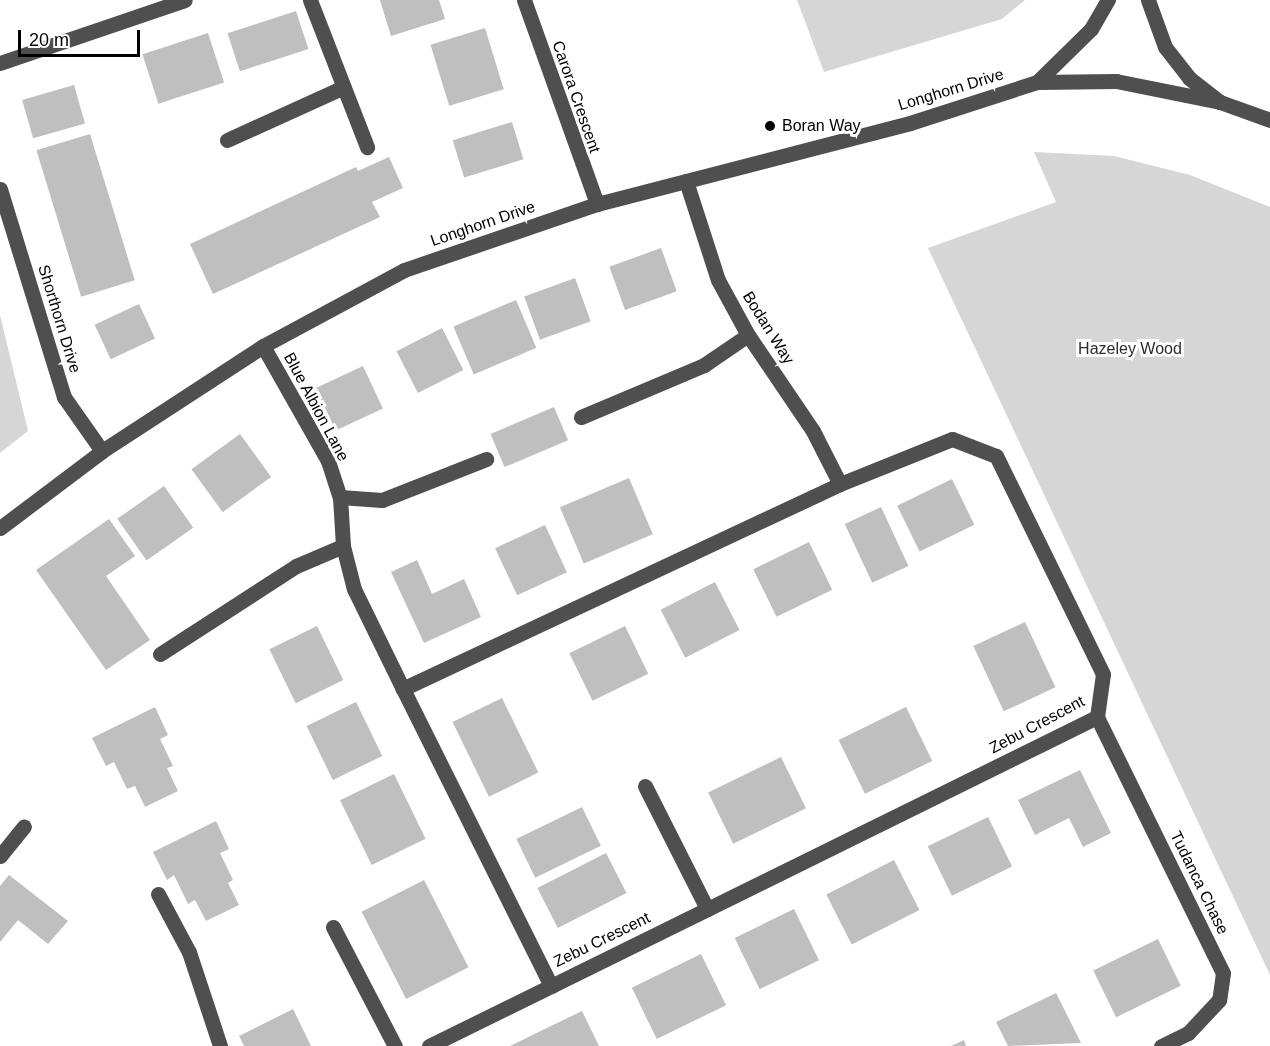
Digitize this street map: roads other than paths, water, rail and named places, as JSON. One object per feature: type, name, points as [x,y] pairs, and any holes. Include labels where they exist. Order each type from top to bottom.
[{"type":"street","points":[[0,63],[185,0]]},
{"type":"street","points":[[310,0],[367,147]]},
{"type":"street","name":"Carora Crescent","points":[[524,0],[597,204]]},
{"type":"street","name":"Longhorn Drive","points":[[1036,82],[1090,29],[1108,0]]},
{"type":"street","points":[[1148,0],[1165,47],[1189,78],[1220,102],[1270,120]]},
{"type":"street","name":"Longhorn Drive","points":[[0,528],[102,451],[263,346],[404,270],[597,204],[909,123],[1036,82],[1116,81],[1220,102]]},
{"type":"street","points":[[227,140],[344,87]]},
{"type":"street","name":"Bodan Way","points":[[687,181],[718,280],[748,335],[813,431],[840,484]]},
{"type":"street","name":"Shorthorn Drive","points":[[0,189],[64,397],[102,451]]},
{"type":"street","points":[[581,417],[704,365],[748,335]]},
{"type":"street","name":"Blue Albion Lane","points":[[263,346],[328,461],[340,497],[343,546],[354,589],[403,688]]},
{"type":"street","name":"Zebu Crescent","points":[[952,439],[996,456],[1103,674],[1097,717],[551,986],[403,688],[840,484],[952,439]]},
{"type":"street","points":[[340,497],[382,500],[486,459]]},
{"type":"street","points":[[160,654],[296,566],[343,546]]},
{"type":"street","name":"Tudanca Chase","points":[[1097,717],[1223,973],[1219,1000],[1188,1034],[1161,1046]]},
{"type":"street","points":[[645,786],[707,909]]},
{"type":"street","points":[[0,856],[24,826]]},
{"type":"street","points":[[158,894],[189,952],[220,1046]]},
{"type":"street","points":[[333,927],[395,1046]]},
{"type":"street","points":[[429,1046],[551,986]]},
{"type":"place","name":"Boran Way","points":[[770,126]]},
{"type":"park label","name":"Hazeley Wood","points":[[1130,349]]}]
